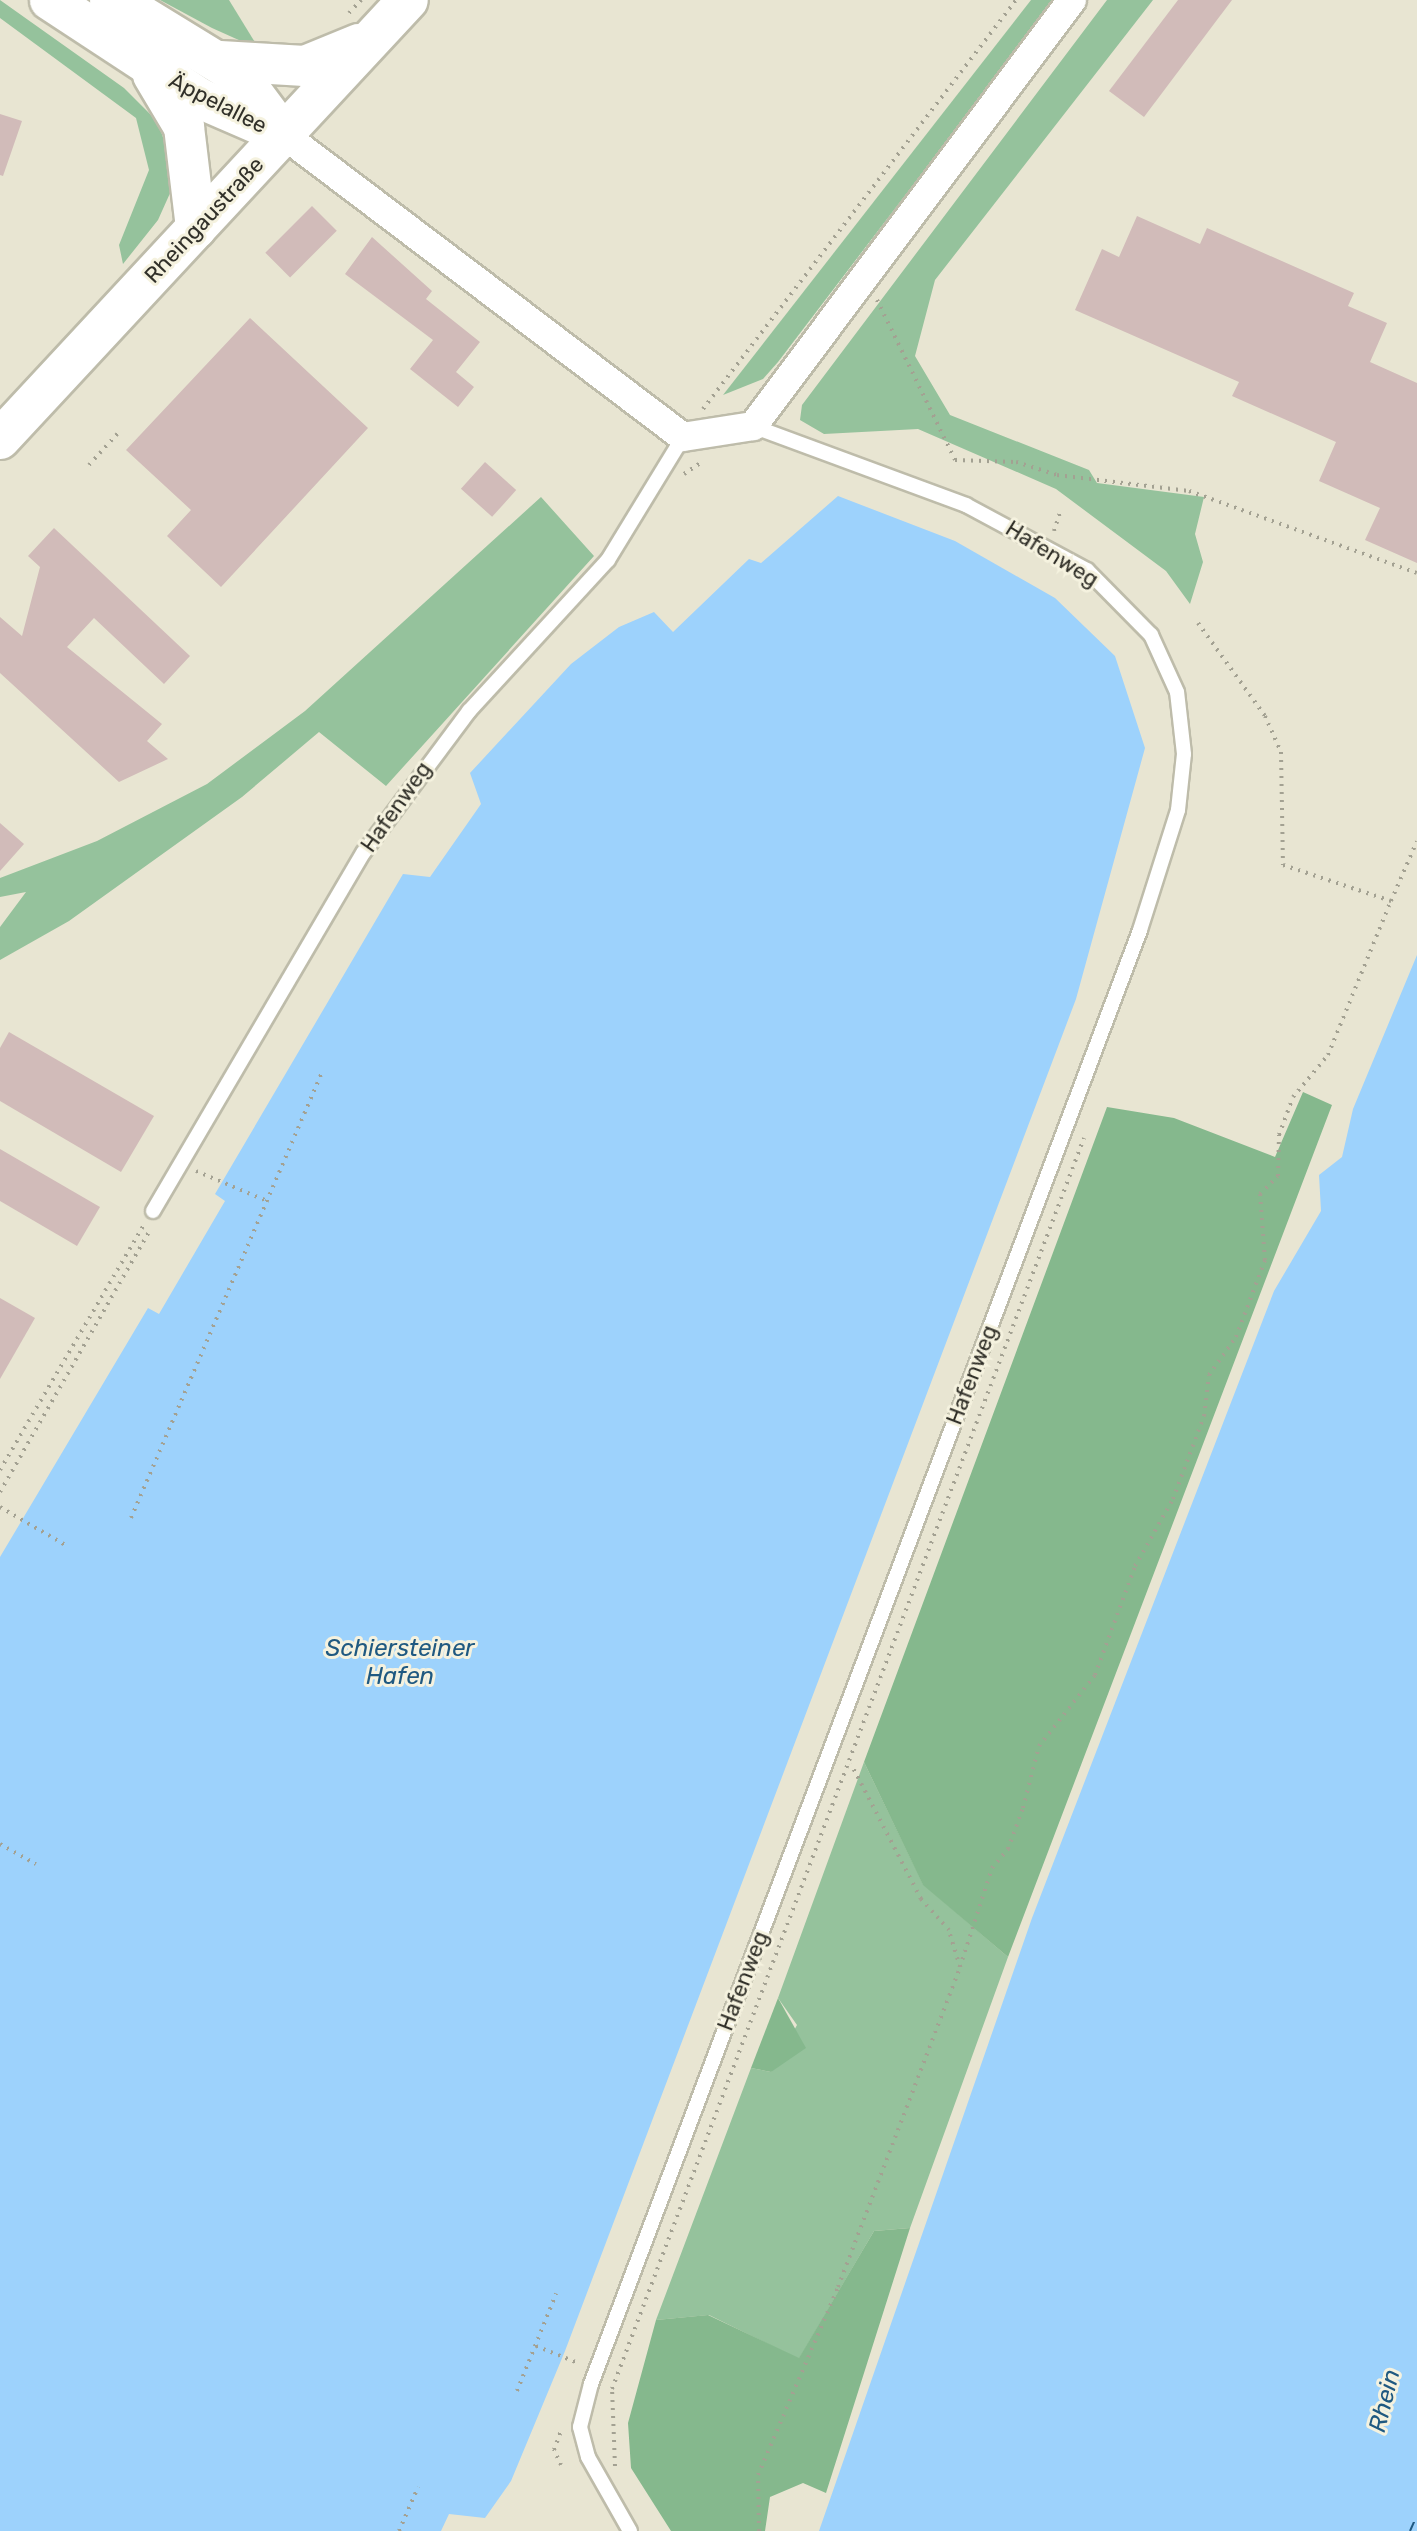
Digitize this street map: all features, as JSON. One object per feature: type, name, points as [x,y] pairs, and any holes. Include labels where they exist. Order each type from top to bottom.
[{"type":"main road","name":"Äppelallee","points":[[50,0],[143,63],[227,113],[284,135]]},
{"type":"main road","name":"Rheingaustraße","points":[[0,439],[408,0]]},
{"type":"main road","name":"Äppelallee","points":[[116,1],[220,61],[266,104],[284,135]]},
{"type":"main road","points":[[220,61],[316,65],[377,35]]},
{"type":"main road","points":[[143,63],[184,127],[196,228]]},
{"type":"street","points":[[753,426],[1072,0]]},
{"type":"street","points":[[284,135],[683,437]]},
{"type":"street","name":"Hafenweg","points":[[683,437],[753,426]]},
{"type":"lane","name":"Hafenweg","points":[[630,2531],[615,2512],[580,2427],[591,2384],[1140,930],[1178,810],[1184,754],[1177,692],[1151,635],[1087,570],[966,505],[753,426]]},
{"type":"lane","name":"Hafenweg","points":[[153,1211],[364,852],[469,711],[608,560],[683,437]]},
{"type":"lane","points":[[614,2531],[615,2512]]},
{"type":"path","points":[[683,437],[1016,0]]},
{"type":"path","points":[[865,277],[955,460],[1016,462],[1057,475],[1189,491],[1417,573]]},
{"type":"path","points":[[89,465],[119,432]]},
{"type":"path","points":[[1198,623],[1265,716],[1281,752],[1283,865],[1391,901]]},
{"type":"path","points":[[759,2531],[758,2475],[838,2287],[960,1967],[992,1868],[1008,1849],[1023,1808],[1039,1746],[1087,1690],[1108,1648],[1123,1595],[1173,1499],[1204,1416],[1209,1375],[1246,1311],[1265,1260],[1260,1194],[1278,1176],[1279,1135],[1293,1097],[1328,1055],[1417,841]]},
{"type":"path","points":[[131,1518],[323,1071]]},
{"type":"path","points":[[197,1172],[267,1201]]},
{"type":"path","points":[[0,1470],[153,1211]]},
{"type":"path","points":[[0,1492],[155,1221],[153,1211]]},
{"type":"path","points":[[0,1507],[67,1546]]},
{"type":"path","points":[[851,1764],[921,1899],[949,1930],[960,1967]]},
{"type":"path","points":[[0,1844],[36,1864]]},
{"type":"path","points":[[517,2391],[556,2294]]},
{"type":"path","points":[[536,2346],[586,2367]]},
{"type":"path","points":[[399,2531],[418,2487]]},
{"type":"green space","points":[[0,0],[124,88],[158,122],[173,168],[171,191],[158,220],[123,264],[119,245],[149,170],[136,118],[0,18]]},
{"type":"green space","points":[[160,0],[229,0],[259,49],[212,28]]},
{"type":"green space","points":[[1031,0],[1054,0],[778,362],[763,379],[723,395]]},
{"type":"green space","points":[[1107,0],[1153,0],[935,280],[915,356],[950,415],[1089,470],[1097,483],[1204,497],[1195,534],[1203,562],[1190,604],[1166,571],[1056,489],[918,429],[824,434],[800,420],[802,405]]},
{"type":"green space","points":[[541,497],[594,556],[386,786],[319,732],[242,797],[69,921],[0,960],[0,927],[26,892],[0,897],[0,878],[97,841],[207,784],[305,711]]},
{"type":"green space","points":[[1303,1092],[1332,1105],[1008,1957],[923,1885],[864,1762],[1107,1107],[1174,1118],[1275,1157]]},
{"type":"green space","points":[[864,1762],[923,1884],[1008,1957],[910,2228],[874,2231],[799,2359],[709,2315],[656,2320],[751,2068],[771,2072],[797,2025],[778,1998]]},
{"type":"green space","points":[[778,1998],[806,2048],[771,2072],[751,2068]]},
{"type":"green space","points":[[910,2228],[826,2493],[803,2483],[770,2497],[765,2531],[671,2531],[631,2468],[628,2423],[656,2320],[708,2315],[799,2358],[874,2231]]},
{"type":"water","name":"Schiersteiner Hafen","points":[[838,496],[955,541],[1055,598],[1115,656],[1145,748],[1076,999],[565,2351],[511,2481],[485,2518],[449,2514],[441,2531],[0,2531],[0,1557],[148,1308],[159,1314],[225,1201],[215,1194],[403,874],[430,877],[481,804],[470,773],[571,664],[619,627],[654,612],[673,632],[749,559],[761,563]]},
{"type":"water","name":"Rhein","points":[[1417,955],[1417,2531],[819,2531],[1032,1918],[1274,1291],[1321,1211],[1319,1175],[1342,1157],[1353,1109]]},
{"type":"building","points":[[1178,0],[1232,0],[1144,117],[1109,91]]},
{"type":"building","points":[[0,114],[22,121],[3,176],[0,175]]},
{"type":"building","points":[[312,206],[337,231],[290,277],[265,253]]},
{"type":"building","points":[[1137,216],[1200,244],[1207,228],[1354,293],[1348,306],[1387,323],[1370,362],[1417,383],[1417,563],[1365,540],[1380,508],[1319,481],[1336,442],[1232,396],[1239,382],[1075,310],[1102,249],[1119,257]]},
{"type":"building","points":[[372,237],[432,291],[426,299],[480,342],[456,372],[474,387],[458,407],[410,369],[433,340],[345,274]]},
{"type":"building","points":[[250,318],[368,428],[221,587],[167,536],[191,510],[126,450]]},
{"type":"building","points":[[485,462],[516,490],[492,517],[461,489]]},
{"type":"building","points":[[54,528],[190,656],[164,684],[94,618],[67,647],[162,724],[147,741],[168,759],[119,782],[0,673],[0,617],[22,636],[40,567],[28,556]]},
{"type":"building","points":[[0,823],[24,844],[0,871]]},
{"type":"building","points":[[9,1032],[154,1116],[121,1172],[0,1101],[0,1048]]},
{"type":"building","points":[[0,1149],[100,1207],[77,1246],[0,1201]]},
{"type":"building","points":[[0,1298],[35,1318],[0,1379]]},
{"type":"ferry route","points":[[1410,2531],[1417,2515]]}]
